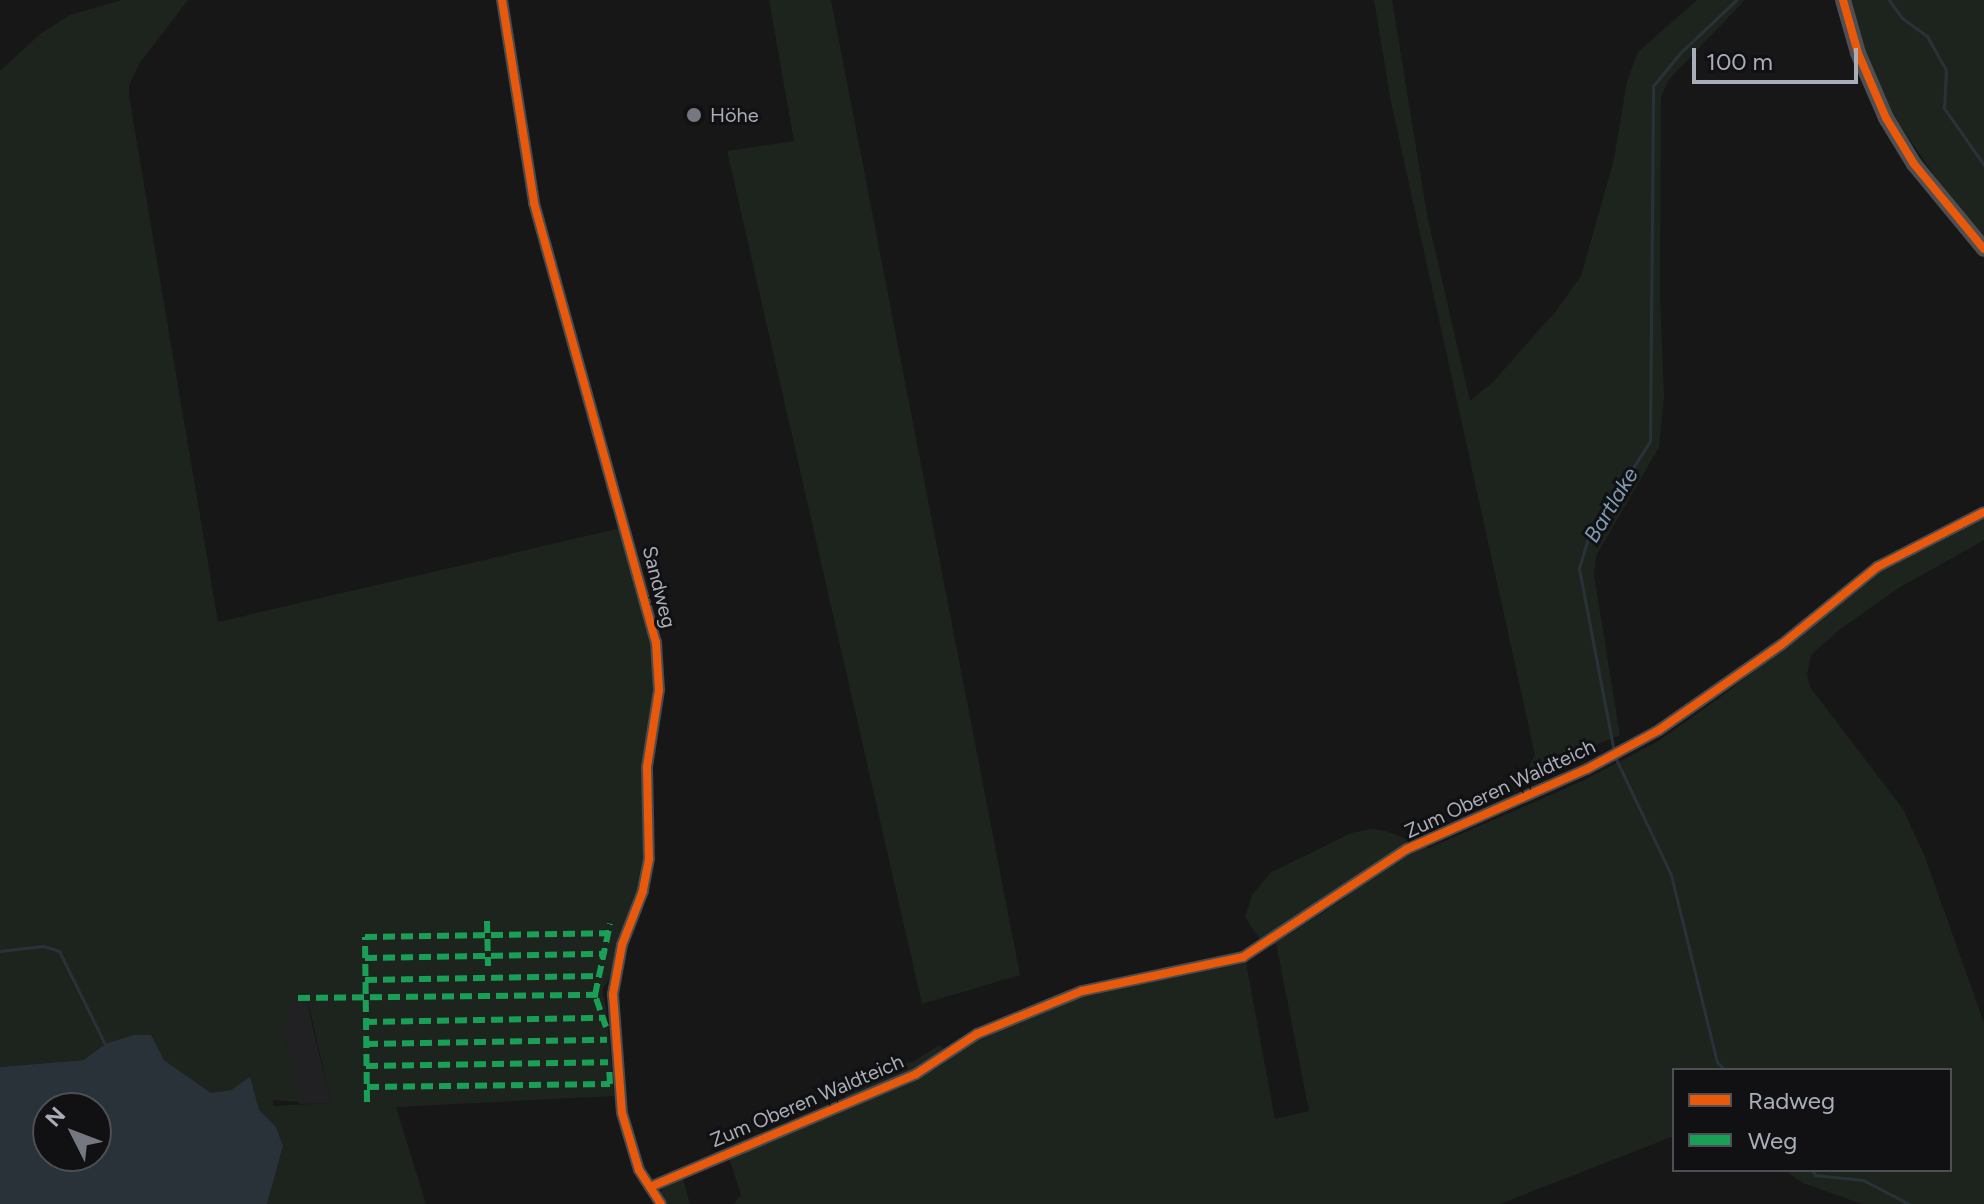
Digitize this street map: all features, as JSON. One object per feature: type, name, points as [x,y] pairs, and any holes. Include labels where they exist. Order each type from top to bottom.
[{"type":"main road","points":[[1843,0],[1858,53],[1886,118],[1914,164],[1984,249]]},
{"type":"street","name":"Sandweg","points":[[502,0],[534,203],[656,642],[659,690],[647,767],[649,859],[643,891],[622,945],[613,994],[622,1113],[639,1170],[661,1204]]},
{"type":"street","name":"Zum Oberen Waldteich","points":[[650,1187],[916,1074],[977,1034],[1082,991],[1243,957],[1407,849],[1616,753],[1659,730],[1747,669],[1877,567],[1984,512]]},
{"type":"shaded area","points":[[122,0],[188,0],[139,64],[129,85],[129,96],[218,622],[621,528],[653,655],[654,681],[642,767],[643,859],[638,890],[609,979],[602,990],[614,1096],[396,1107],[426,1204],[267,1204],[283,1146],[276,1127],[231,1090],[211,1093],[164,1060],[105,1044],[84,1060],[0,1067],[0,71],[40,34],[70,15]],"holes":[[[308,1001],[331,1103],[273,1106],[273,1100],[299,1102],[285,1037],[279,1030],[290,1019],[288,1008],[292,1003]]]},
{"type":"shaded area","points":[[769,0],[831,0],[1020,975],[922,1004],[727,151],[794,141]]},
{"type":"shaded area","points":[[1374,0],[1392,0],[1427,215],[1470,401],[1493,382],[1556,311],[1581,276],[1614,159],[1627,81],[1638,52],[1697,0],[1745,0],[1669,79],[1661,98],[1660,296],[1664,397],[1659,447],[1596,556],[1594,575],[1620,735],[1524,775],[1535,755],[1391,102]]},
{"type":"shaded area","points":[[1851,0],[1984,0],[1984,235],[1951,199],[1896,120],[1866,54]]},
{"type":"shaded area","points":[[1984,513],[1984,540],[1897,589],[1839,630],[1811,655],[1807,674],[1810,687],[1903,809],[1925,857],[1984,1023],[1984,1204],[1862,1204],[1803,1183],[1787,1172],[1952,1172],[1952,1068],[1672,1068],[1672,1137],[1500,1204],[734,1204],[741,1195],[728,1155],[845,1106],[846,1094],[891,1066],[912,1062],[940,1045],[945,1052],[933,1071],[982,1036],[1084,995],[1246,963],[1275,1119],[1309,1111],[1276,943],[1350,895],[1260,940],[1245,917],[1252,895],[1270,873],[1351,833],[1371,829],[1386,831],[1429,848],[1582,781],[1657,742],[1726,693],[1886,567]]},
{"type":"shaded area","points":[[308,1001],[331,1103],[299,1104],[285,1037],[279,1030],[289,1019],[288,1008],[292,1002]]},
{"type":"shaded area","points":[[134,1035],[151,1035],[164,1060],[211,1093],[231,1090],[250,1077],[259,1110],[276,1127],[283,1146],[267,1204],[0,1204],[0,1067],[84,1060],[105,1044]]},
{"type":"shaded area","points":[[682,1174],[690,1204],[666,1204],[661,1193],[665,1183]]},
{"type":"waterway","name":"Bartlake","points":[[1614,752],[1579,568],[1587,541],[1650,441],[1653,86],[1680,53],[1736,0]]},
{"type":"waterway","points":[[1889,0],[1902,18],[1927,36],[1946,70],[1944,108],[1984,165]]},
{"type":"waterway","name":"Bartlake","points":[[1616,759],[1671,875],[1717,1062],[1723,1068]]},
{"type":"waterway","points":[[0,951],[43,946],[59,951],[105,1044]]},
{"type":"waterway","name":"Bartlake","points":[[1813,1172],[1815,1175],[1863,1180],[1909,1204]]},
{"type":"marked path","points":[[487,921],[488,966]]},
{"type":"marked path","points":[[606,1027],[595,995],[610,924]]},
{"type":"marked path","points":[[367,1102],[365,937],[609,933]]},
{"type":"marked path","points":[[365,958],[605,954]]},
{"type":"marked path","points":[[365,980],[599,976]]},
{"type":"marked path","points":[[298,998],[602,995]]},
{"type":"marked path","points":[[365,1022],[605,1018]]},
{"type":"marked path","points":[[366,1044],[607,1040]]},
{"type":"marked path","points":[[366,1066],[608,1062]]},
{"type":"marked path","points":[[367,1087],[610,1084],[609,1067]]},
{"type":"cycle path","points":[[502,0],[534,203],[656,642],[659,690],[647,767],[649,859],[643,891],[622,945],[613,994],[622,1113],[639,1170],[661,1204]]},
{"type":"cycle path","points":[[1843,0],[1858,53],[1886,118],[1914,164],[1984,249]]},
{"type":"cycle path","points":[[650,1187],[916,1074],[977,1034],[1082,991],[1243,957],[1407,849],[1587,769],[1659,730],[1781,645],[1877,567],[1984,512]]},
{"type":"place","name":"Höhe","points":[[694,115]]}]
